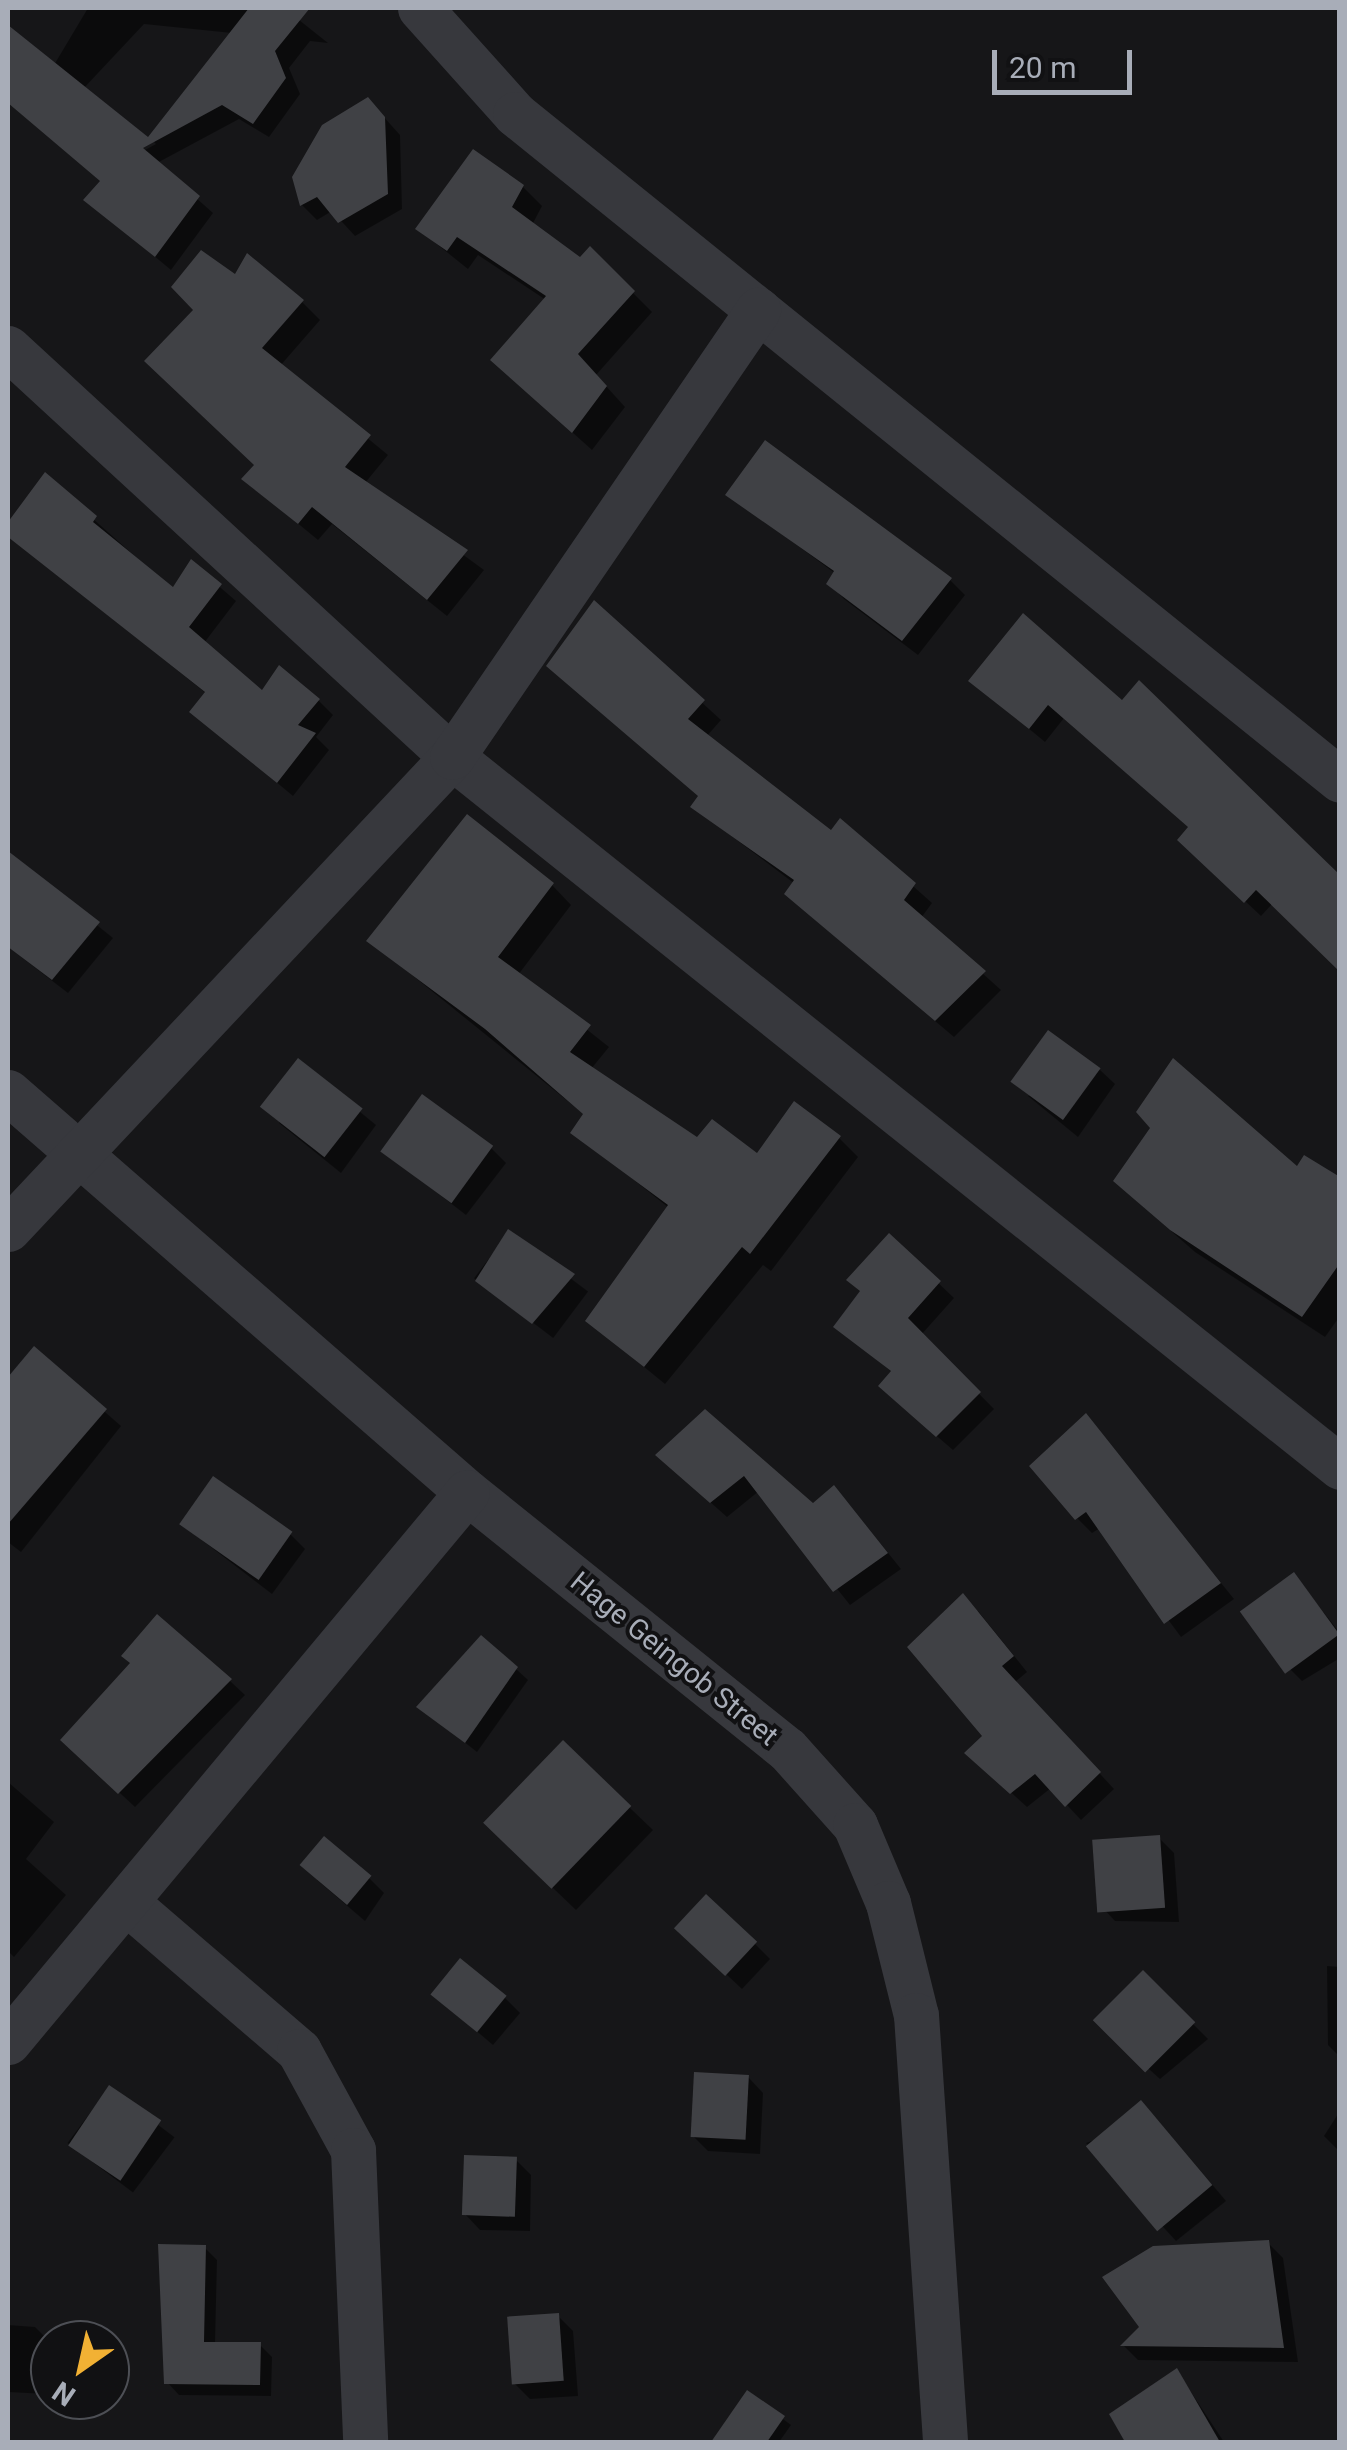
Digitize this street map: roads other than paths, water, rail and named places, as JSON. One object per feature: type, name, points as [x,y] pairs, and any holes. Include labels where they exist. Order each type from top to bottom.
[{"type":"street","points":[[420,8],[515,114],[1340,780]]},
{"type":"street","points":[[8,1230],[77,1151],[452,757],[758,310]]},
{"type":"street","points":[[8,348],[452,757],[1340,1466]]},
{"type":"street","name":"Hage Geingob Street","points":[[8,1092],[467,1492],[787,1749],[855,1825],[888,1903],[916,2015],[945,2442]]},
{"type":"street","points":[[8,2042],[467,1492]]},
{"type":"street","points":[[126,1902],[299,2051],[353,2150],[365,2442]]}]
